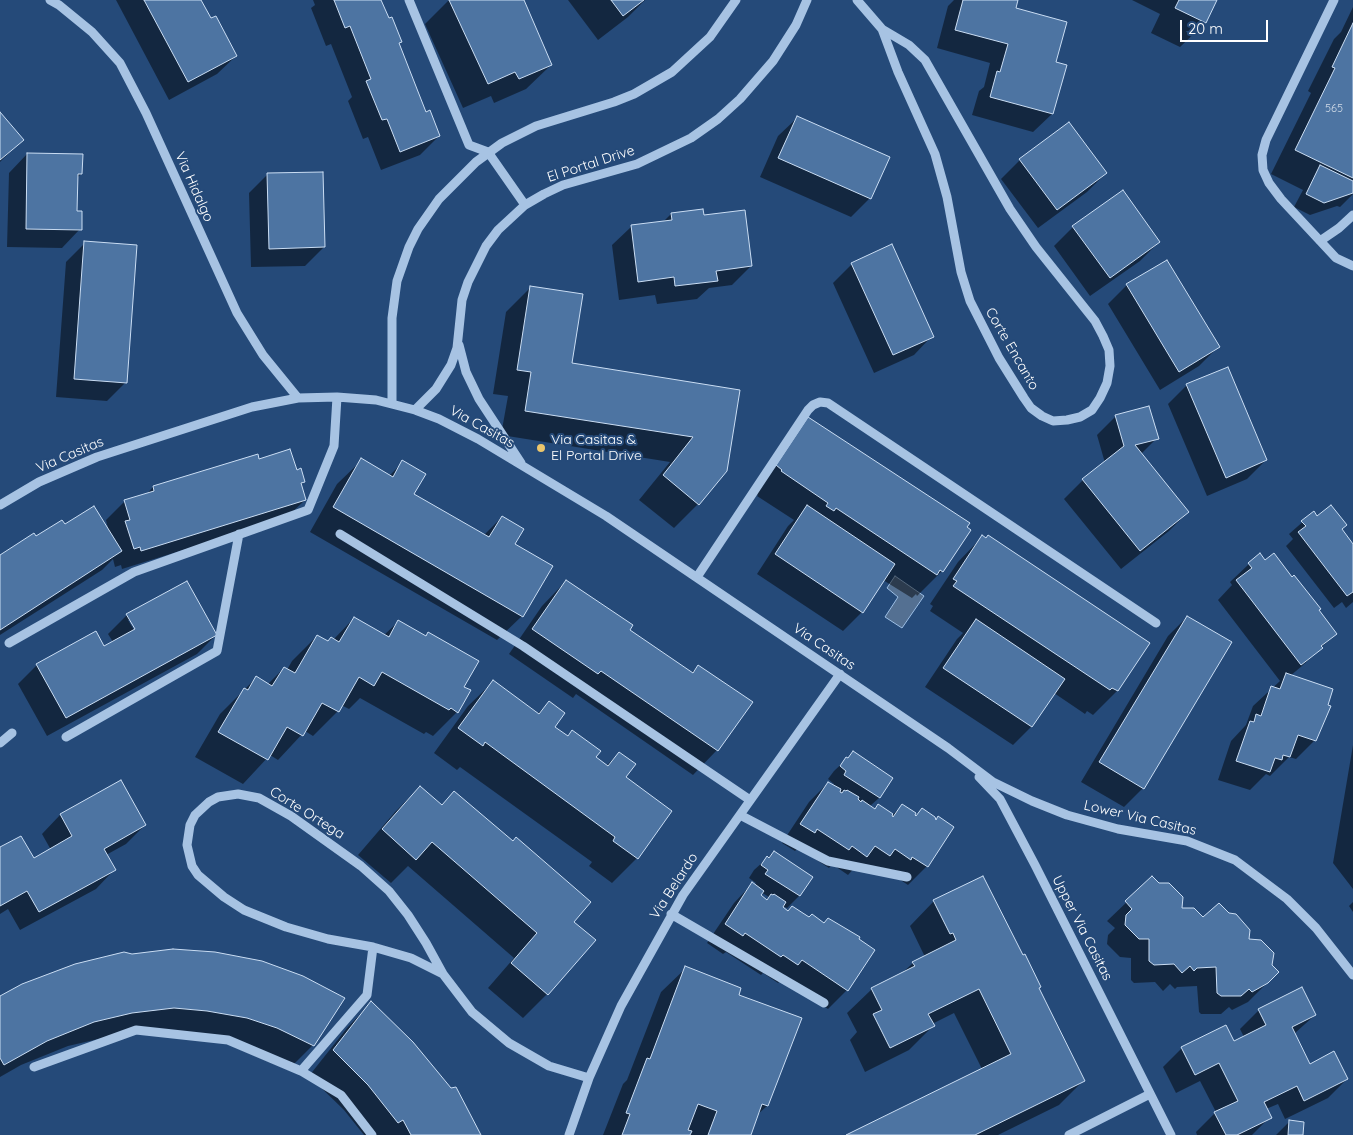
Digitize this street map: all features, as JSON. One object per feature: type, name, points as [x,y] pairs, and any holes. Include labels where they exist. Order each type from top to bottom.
[{"type":"street","name":"Via Hidalgo","points":[[50,0],[92,32],[120,63],[146,113],[237,313],[263,355],[298,398]]},
{"type":"street","points":[[409,0],[470,145],[488,152],[525,205]]},
{"type":"street","points":[[392,403],[391,334],[397,281],[409,247],[418,229],[439,199],[464,173],[488,152],[502,143],[556,118],[614,102],[654,84],[672,72],[698,50],[736,0]]},
{"type":"street","name":"El Portal Drive","points":[[415,410],[430,396],[448,373],[455,357],[462,300],[476,262],[498,230],[525,205],[544,194],[563,185],[637,164],[692,138],[740,99],[773,61],[796,25],[807,0]]},
{"type":"street","name":"Corte Encanto","points":[[857,0],[882,29],[909,45],[925,60],[1010,209],[1036,247],[1095,321],[1109,350],[1110,366],[1107,383],[1100,398],[1092,410],[1080,417],[1053,421],[1031,408],[999,358],[981,324],[970,301],[961,272],[947,197],[935,154],[898,72],[882,29]]},
{"type":"street","points":[[1334,0],[1266,140],[1262,155],[1263,170],[1269,183],[1281,199],[1336,258],[1353,266]]},
{"type":"street","points":[[1320,240],[1339,228],[1353,215]]},
{"type":"street","points":[[458,339],[466,372],[475,393],[522,466]]},
{"type":"street","name":"Via Casitas","points":[[0,506],[39,482],[97,457],[231,412],[298,398],[338,398],[392,403],[415,410],[470,436],[606,516],[948,748]]},
{"type":"street","points":[[9,643],[134,572],[308,510],[334,446],[338,398]]},
{"type":"street","points":[[697,577],[808,410],[820,402],[828,403],[1156,623]]},
{"type":"street","points":[[66,737],[217,651],[239,534]]},
{"type":"street","points":[[340,534],[523,646],[750,800]]},
{"type":"street","name":"Via Belardo","points":[[569,1135],[589,1078],[621,1006],[683,895],[840,674]]},
{"type":"street","points":[[0,743],[12,733]]},
{"type":"street","name":"Lower Via Casitas","points":[[948,748],[993,782],[1067,815],[1118,829],[1187,841],[1235,860],[1287,899],[1316,928],[1353,975]]},
{"type":"street","name":"Upper Via Casitas","points":[[948,748],[1000,799],[1036,865],[1171,1135]]},
{"type":"street","name":"Corte Ortega","points":[[442,974],[411,958],[373,946],[328,939],[286,927],[244,910],[224,897],[198,875],[192,866],[187,846],[190,824],[195,815],[202,807],[214,800],[238,794],[259,798],[291,816],[361,866],[389,891],[408,915],[426,943],[442,974],[472,1012],[509,1043],[550,1066],[589,1078]]},
{"type":"street","points":[[740,815],[828,862],[907,876]]},
{"type":"street","points":[[672,914],[824,1003]]},
{"type":"street","points":[[301,1071],[368,995],[373,946]]},
{"type":"street","points":[[34,1068],[136,1030],[228,1040],[301,1071],[341,1095],[372,1135]]},
{"type":"street","points":[[1069,1135],[1150,1094]]},
{"type":"water","points":[[895,576],[924,596],[902,628],[885,617],[898,597],[887,588]]},
{"type":"building","points":[[144,0],[201,0],[211,18],[216,16],[237,56],[188,82]]},
{"type":"building","points":[[334,0],[381,0],[389,18],[392,17],[402,42],[399,43],[426,112],[430,110],[440,136],[400,152],[387,119],[382,120],[366,81],[371,79],[350,26],[345,28]]},
{"type":"building","points":[[449,0],[524,0],[552,65],[519,79],[515,72],[488,84]]},
{"type":"building","points":[[611,0],[644,0],[623,16]]},
{"type":"building","points":[[963,0],[1018,0],[1016,8],[1067,22],[1056,62],[1067,65],[1053,114],[990,97],[997,71],[1000,72],[1008,44],[955,30]]},
{"type":"building","points":[[1179,0],[1217,0],[1206,23],[1175,8]]},
{"type":"building","points":[[1353,23],[1353,178],[1295,150],[1335,68],[1332,67]]},
{"type":"building","points":[[0,112],[24,140],[0,160]]},
{"type":"building","points":[[797,116],[890,157],[871,199],[778,158]]},
{"type":"building","points":[[1069,122],[1107,173],[1057,210],[1019,159]]},
{"type":"building","points":[[27,153],[83,154],[82,174],[78,174],[77,211],[82,211],[82,230],[26,229]]},
{"type":"building","points":[[1320,165],[1353,181],[1353,193],[1324,203],[1306,194]]},
{"type":"building","points":[[323,172],[325,247],[269,249],[267,173]]},
{"type":"building","points":[[1123,190],[1160,242],[1110,278],[1072,226]]},
{"type":"building","points":[[703,209],[704,215],[745,210],[752,266],[716,271],[718,281],[675,286],[674,277],[638,282],[631,225],[672,220],[671,213]]},
{"type":"building","points":[[84,241],[137,245],[127,383],[74,379]]},
{"type":"building","points":[[892,244],[934,337],[893,355],[851,263]]},
{"type":"building","points":[[1167,260],[1220,347],[1179,372],[1126,284]]},
{"type":"building","points":[[530,286],[583,294],[572,363],[740,390],[727,471],[699,505],[663,475],[693,437],[525,411],[531,372],[517,370]]},
{"type":"building","points":[[1228,367],[1267,460],[1226,478],[1186,384]]},
{"type":"building","points":[[1149,406],[1159,439],[1135,445],[1189,512],[1140,551],[1082,479],[1124,446],[1115,415]]},
{"type":"building","points":[[808,417],[970,523],[967,527],[971,530],[943,572],[940,570],[937,575],[836,508],[834,511],[826,506],[828,503],[781,471],[776,465]]},
{"type":"building","points":[[290,449],[297,470],[301,468],[305,482],[301,483],[306,500],[141,551],[140,547],[134,549],[125,521],[130,520],[124,500],[154,491],[153,486],[258,454],[259,459]]},
{"type":"building","points":[[361,458],[393,477],[402,460],[426,474],[414,494],[489,537],[502,516],[524,529],[515,544],[553,566],[523,617],[333,507]]},
{"type":"building","points":[[807,505],[895,564],[863,613],[775,554]]},
{"type":"building","points":[[1331,505],[1347,525],[1342,529],[1353,544],[1353,592],[1347,596],[1298,532],[1306,526],[1301,521],[1314,511],[1317,516]]},
{"type":"building","points":[[94,506],[122,551],[0,630],[0,555],[34,533],[36,536],[62,520],[65,524]]},
{"type":"building","points":[[982,535],[986,538],[988,535],[1150,643],[1118,691],[1112,688],[1110,690],[953,586],[957,581],[953,579]]},
{"type":"building","points":[[1260,553],[1265,560],[1274,553],[1292,577],[1294,575],[1321,609],[1319,610],[1337,634],[1301,665],[1236,580],[1252,568],[1248,563]]},
{"type":"building","points":[[566,580],[633,625],[630,630],[693,673],[698,665],[753,702],[718,751],[601,671],[598,674],[532,629]]},
{"type":"building","points":[[187,581],[217,635],[66,718],[36,664],[96,631],[104,646],[135,629],[126,614]]},
{"type":"building","points":[[1187,616],[1232,642],[1144,789],[1099,762]]},
{"type":"building","points":[[354,617],[389,637],[398,620],[426,636],[428,632],[479,661],[464,687],[471,690],[458,713],[451,708],[449,710],[382,672],[374,686],[359,677],[339,712],[322,703],[303,736],[287,727],[268,760],[218,732],[244,688],[248,690],[256,676],[272,686],[284,667],[295,673],[317,635],[328,641],[331,637],[339,642]]},
{"type":"building","points":[[976,619],[1065,679],[1032,727],[943,668]]},
{"type":"building","points":[[1286,673],[1333,689],[1328,705],[1331,706],[1316,741],[1298,735],[1290,757],[1283,755],[1282,760],[1275,758],[1270,772],[1236,761],[1250,721],[1254,722],[1256,714],[1261,716],[1271,686],[1280,689]]},
{"type":"building","points":[[493,680],[539,714],[549,701],[565,713],[555,727],[568,736],[572,730],[601,751],[596,757],[608,766],[619,752],[636,764],[626,777],[672,811],[638,859],[613,841],[615,837],[485,742],[483,746],[458,728]]},
{"type":"building","points":[[853,751],[893,778],[880,798],[844,775],[846,771],[840,766]]},
{"type":"building","points":[[121,780],[146,825],[104,849],[116,870],[39,912],[27,891],[0,906],[0,847],[21,836],[34,858],[72,836],[60,814]]},
{"type":"building","points":[[828,782],[841,789],[840,792],[842,793],[844,790],[847,790],[859,797],[858,799],[861,802],[862,800],[875,809],[878,804],[893,814],[893,817],[902,804],[916,813],[916,816],[922,808],[935,817],[936,820],[938,816],[954,827],[928,867],[912,857],[911,860],[895,849],[890,856],[875,846],[867,857],[852,846],[849,850],[817,829],[815,833],[800,824]]},
{"type":"building","points":[[420,786],[442,805],[454,791],[513,841],[516,837],[591,902],[574,922],[596,940],[548,995],[511,963],[537,933],[432,842],[416,860],[382,829]]},
{"type":"building","points":[[774,851],[813,877],[800,896],[765,874],[768,870],[761,865],[767,856],[769,858]]},
{"type":"building","points":[[983,876],[1023,955],[1025,954],[1041,987],[1039,988],[1085,1081],[975,1135],[846,1135],[1011,1054],[979,989],[928,1014],[935,1026],[890,1048],[873,1014],[882,1010],[871,988],[915,966],[912,962],[956,940],[953,933],[950,934],[933,900]]},
{"type":"building","points":[[1152,876],[1159,883],[1169,883],[1183,897],[1182,908],[1194,908],[1203,917],[1219,903],[1229,913],[1236,914],[1250,930],[1249,939],[1261,940],[1274,953],[1272,965],[1279,972],[1268,983],[1252,992],[1249,989],[1241,996],[1221,996],[1217,993],[1216,967],[1197,968],[1194,971],[1190,966],[1182,973],[1174,964],[1154,965],[1149,961],[1149,939],[1139,939],[1125,925],[1126,915],[1132,909],[1125,901]]},
{"type":"building","points":[[752,882],[764,891],[761,895],[767,900],[771,894],[774,894],[786,902],[783,907],[788,911],[792,906],[809,917],[812,914],[824,923],[828,918],[860,937],[859,939],[875,950],[848,991],[802,960],[798,965],[783,955],[781,957],[745,933],[743,936],[725,924]]},
{"type":"building","points":[[173,949],[215,952],[262,961],[303,976],[345,998],[314,1046],[277,1028],[247,1018],[207,1011],[174,1008],[132,1013],[94,1022],[47,1041],[4,1065],[0,1058],[0,996],[22,984],[75,964],[124,952],[132,954]]},
{"type":"building","points":[[685,966],[741,988],[739,995],[802,1018],[768,1106],[762,1104],[751,1135],[708,1135],[717,1111],[698,1104],[688,1130],[692,1131],[690,1135],[622,1135],[630,1114],[626,1113],[647,1058],[650,1059]]},
{"type":"building","points":[[1302,987],[1316,1015],[1292,1027],[1310,1064],[1334,1051],[1348,1079],[1304,1101],[1297,1086],[1264,1102],[1272,1118],[1237,1135],[1226,1135],[1214,1112],[1238,1101],[1219,1063],[1195,1075],[1181,1047],[1226,1025],[1234,1041],[1266,1025],[1258,1009]]},
{"type":"building","points":[[371,1001],[413,1042],[451,1088],[456,1087],[481,1135],[411,1135],[403,1120],[398,1123],[368,1085],[333,1050]]},
{"type":"building","points":[[1289,1120],[1304,1122],[1303,1135],[1288,1135]]},
{"type":"place","name":"Via Casitas & El Portal Drive","points":[[541,448]]}]
